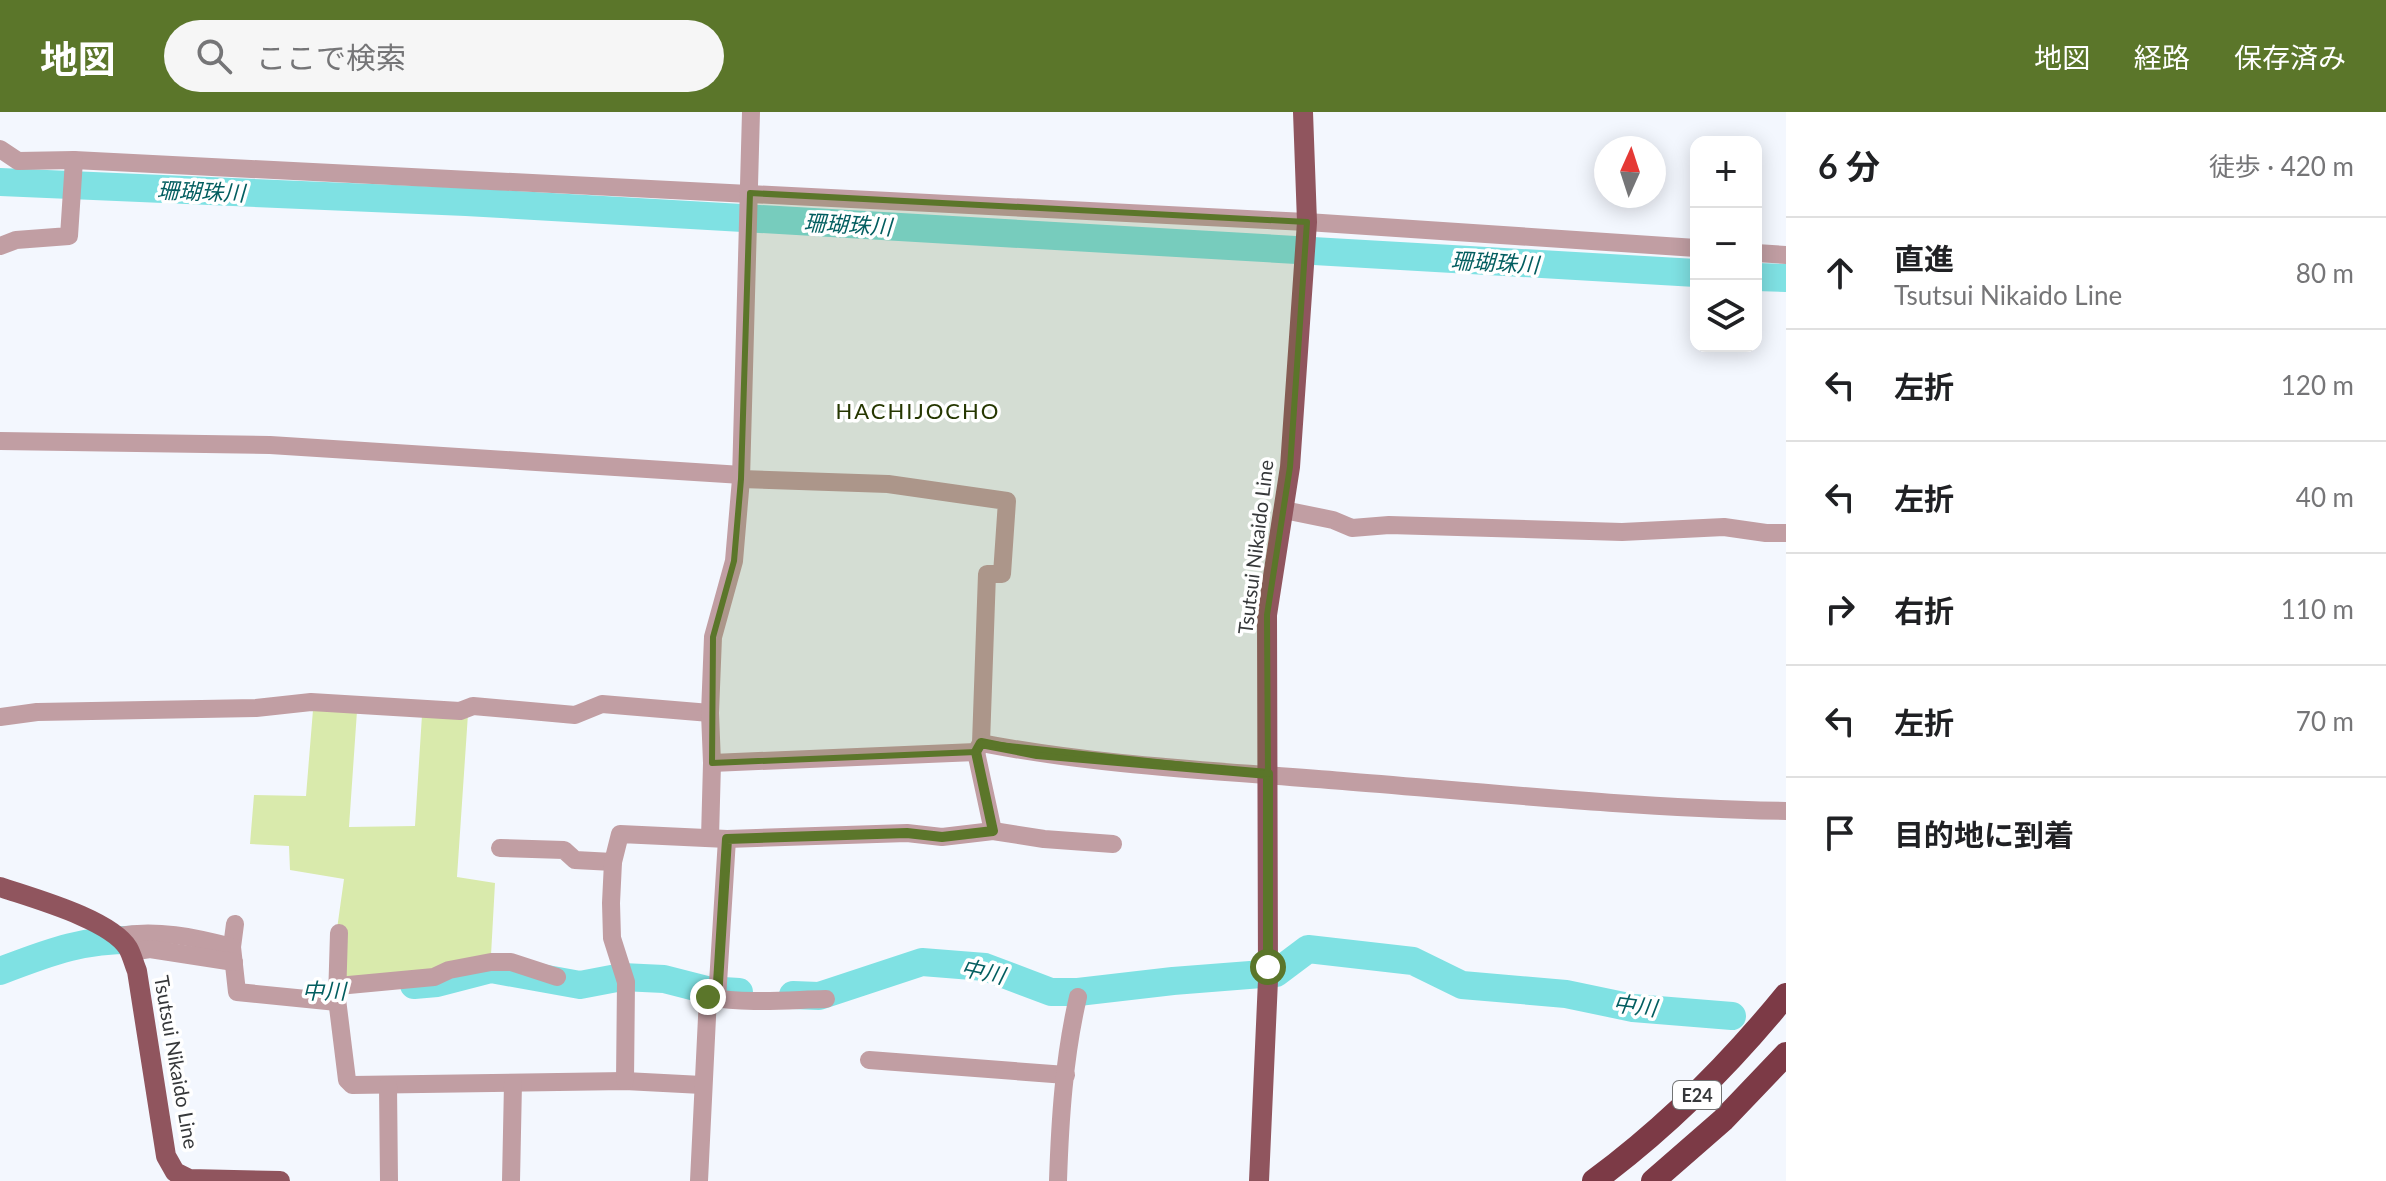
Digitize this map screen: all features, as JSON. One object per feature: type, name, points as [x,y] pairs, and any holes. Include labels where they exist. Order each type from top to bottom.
[{"type":"highway","name":"E24","points":[[1594,1181],[1637,1149],[1697,1095],[1754,1035],[1786,995]]},
{"type":"highway","points":[[1610,1181],[1674,1129],[1714,1091],[1752,1052],[1786,1009]]},
{"type":"highway","name":"E24","points":[[1653,1181],[1723,1120],[1786,1054]]},
{"type":"highway","points":[[1671,1181],[1727,1132],[1786,1067]]},
{"type":"main road","name":"Tsutsui Nikaido Line","points":[[1259,1181],[1268,974],[1267,615],[1290,467],[1307,224],[1303,112]]},
{"type":"main road","points":[[0,887],[75,913],[124,944]]},
{"type":"main road","name":"Tsutsui Nikaido Line","points":[[124,944],[137,971],[166,1156],[175,1172],[189,1179],[280,1181]]},
{"type":"street","points":[[718,991],[718,838],[710,713],[713,637],[734,561],[742,477],[751,112]]},
{"type":"street","points":[[0,149],[18,161],[73,165],[1307,224],[1690,248]]},
{"type":"street","points":[[0,246],[16,240],[69,236],[73,165]]},
{"type":"street","points":[[1762,253],[1786,255]]},
{"type":"street","points":[[0,441],[270,445],[888,484],[1007,501],[1002,574],[987,574],[978,748],[993,831]]},
{"type":"street","points":[[1284,510],[1333,520],[1352,528],[1389,525],[1622,532],[1724,527],[1786,533]]},
{"type":"street","points":[[0,717],[37,712],[256,708],[311,702],[460,711],[473,706],[575,715],[602,704],[710,713]]},
{"type":"street","points":[[712,763],[978,748],[1690,809],[1786,811]]},
{"type":"street","points":[[625,1081],[624,976],[612,938],[613,862],[620,834],[718,838],[907,833],[942,837],[993,831],[1044,839],[1113,844]]},
{"type":"street","points":[[500,848],[564,850],[575,860],[613,862]]},
{"type":"street","points":[[235,924],[233,955],[237,992],[337,996],[491,962],[511,962],[557,977]]},
{"type":"street","points":[[339,933],[337,996],[347,1080],[352,1085],[625,1081],[702,1085]]},
{"type":"street","points":[[124,944],[233,955]]},
{"type":"street","points":[[718,991],[744,1003],[826,999]]},
{"type":"street","points":[[699,1181],[708,997],[718,991]]},
{"type":"street","points":[[1058,1181],[1060,1124],[1078,997]]},
{"type":"street","points":[[869,1060],[1066,1075]]},
{"type":"street","points":[[511,1181],[513,1083]]},
{"type":"street","points":[[388,1085],[389,1181]]},
{"type":"highlighted area","points":[[750,193],[1307,222],[1290,467],[1267,615],[1268,774],[981,743],[976,752],[712,763],[713,637],[734,561],[741,479]]},
{"type":"green space","points":[[313,710],[357,711],[349,827],[415,826],[422,715],[468,714],[457,877],[495,883],[491,955],[420,972],[344,978],[337,929],[344,879],[290,870],[289,846],[250,844],[254,795],[306,796]]},
{"type":"waterway","name":"珊瑚珠川","points":[[0,182],[466,202],[1690,273]]},
{"type":"waterway","name":"珊瑚珠川","points":[[1762,277],[1786,278]]},
{"type":"waterway","name":"中川","points":[[0,971],[70,947],[104,941],[143,940]]},
{"type":"waterway","name":"中川","points":[[793,995],[819,996],[922,962],[985,967],[1051,992],[1078,992],[1276,973],[1308,949],[1413,961],[1462,985],[1566,994],[1633,1008],[1732,1016]]},
{"type":"waterway","name":"中川","points":[[414,985],[437,983],[491,969],[580,985],[622,977],[664,979],[707,990],[739,992]]},
{"type":"district","name":"HACHIJOCHO","points":[[918,410]]},
{"type":"route","points":[[708,997],[717,999],[727,839],[907,833],[942,837],[993,831],[976,752],[981,743],[1037,754],[1268,774],[1268,967]]}]
